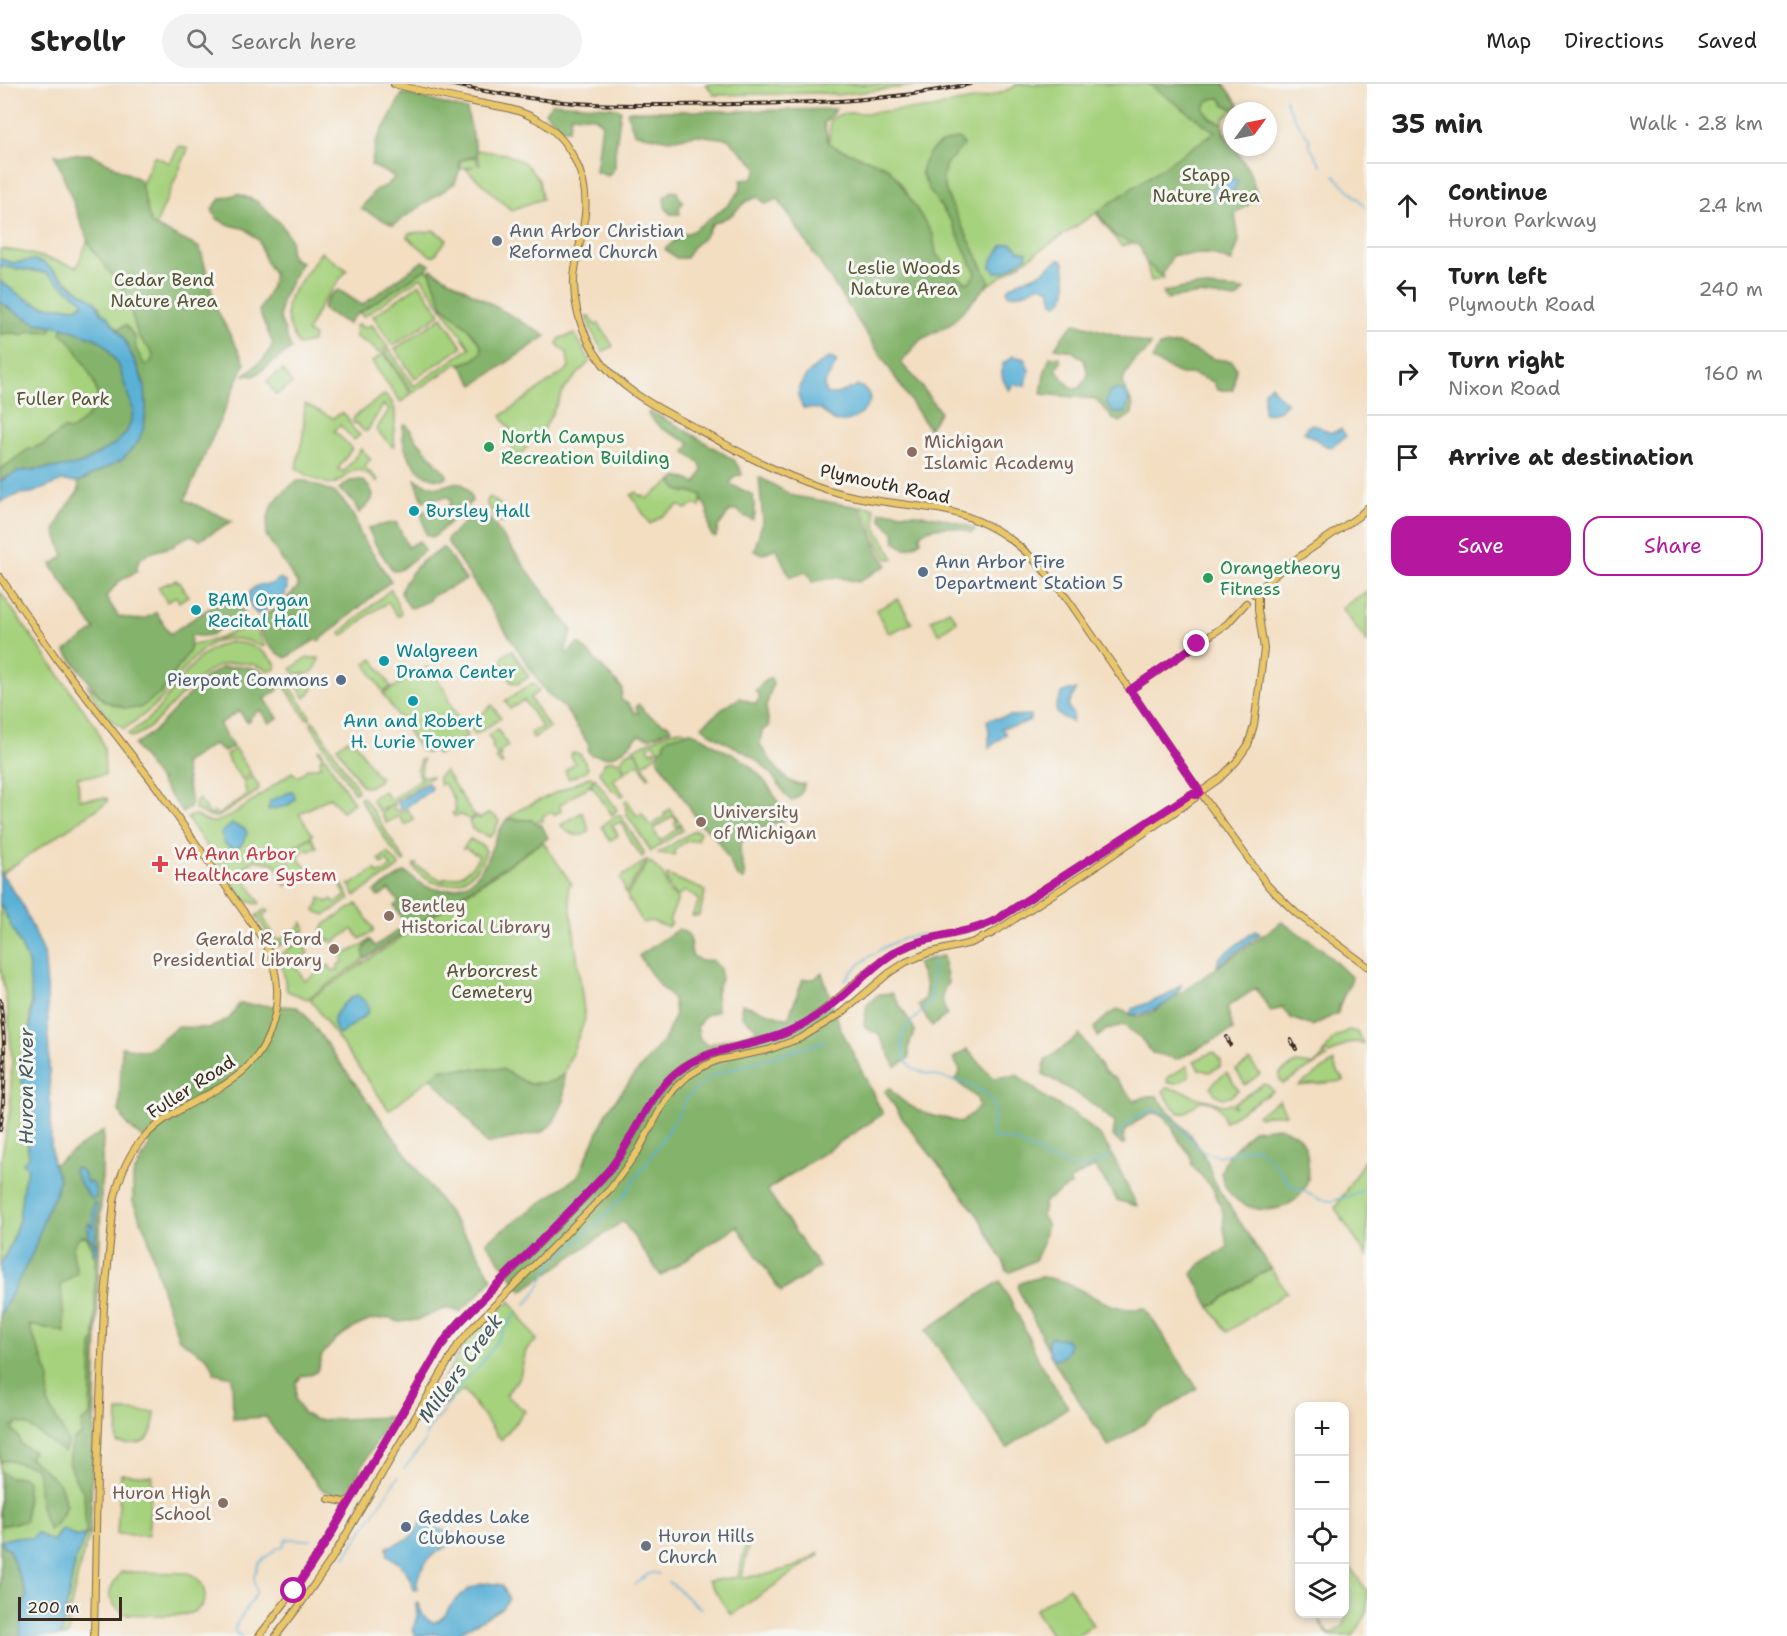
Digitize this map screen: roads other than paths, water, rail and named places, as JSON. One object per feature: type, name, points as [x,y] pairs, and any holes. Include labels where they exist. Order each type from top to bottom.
[{"type":"main road","name":"Plymouth Road","points":[[394,84],[430,94],[524,113],[541,121],[563,141],[579,170],[585,195],[585,220],[574,279],[578,314],[586,338],[594,352],[612,375],[626,387],[745,455],[796,479],[843,494],[960,514],[997,531],[1031,555],[1052,578],[1130,690],[1198,794],[1254,869],[1278,897],[1296,913],[1367,966]]},
{"type":"main road","points":[[1130,690],[1227,624],[1251,605],[1256,595],[1280,569],[1359,516],[1367,508]]},
{"type":"main road","points":[[276,1636],[321,1576],[452,1353],[477,1323],[602,1198],[619,1178],[638,1151],[661,1107],[679,1083],[698,1069],[718,1060],[768,1050],[801,1038],[842,1013],[902,964],[928,953],[971,943],[987,936],[1055,894],[1196,798],[1228,771],[1248,745],[1254,725],[1264,650],[1262,631],[1247,596],[1256,595],[1285,571],[1367,513]]},
{"type":"main road","points":[[1285,571],[1292,562]]},
{"type":"main road","name":"Fuller Road","points":[[0,577],[59,662],[155,785],[260,935],[271,954],[277,976],[277,1007],[269,1038],[253,1063],[236,1078],[169,1117],[145,1136],[128,1160],[117,1186],[104,1307],[94,1636]]},
{"type":"main road","points":[[259,1636],[303,1578],[440,1348],[456,1326],[600,1180],[632,1137],[652,1101],[672,1077],[698,1059],[719,1050],[774,1038],[799,1026],[825,1010],[895,952],[923,940],[964,932],[988,924],[1191,794],[1198,794]]},
{"type":"main road","points":[[1128,835],[1128,845]]},
{"type":"main road","points":[[1050,886],[1055,894]]},
{"type":"main road","points":[[652,1101],[661,1107]]},
{"type":"main road","points":[[552,1248],[561,1234],[559,1229],[553,1228]]},
{"type":"main road","points":[[469,1312],[467,1319],[469,1322],[477,1323]]},
{"type":"main road","points":[[329,1499],[345,1502],[351,1499]]},
{"type":"main road","points":[[345,1509],[352,1514],[353,1522]]},
{"type":"water","points":[[1236,179],[1238,181],[1234,190],[1226,200],[1213,199],[1212,190],[1217,185]]},
{"type":"water","points":[[1011,243],[1019,250],[1027,252],[1026,257],[1004,272],[995,272],[991,267],[992,260],[1003,245]]},
{"type":"water","points":[[0,259],[14,263],[34,260],[44,263],[67,283],[95,301],[101,312],[107,316],[123,337],[145,388],[146,406],[144,427],[138,442],[122,460],[78,482],[62,481],[0,502],[0,481],[19,471],[83,463],[115,444],[126,433],[133,410],[119,366],[105,345],[97,339],[63,327],[36,323],[17,313],[0,302],[0,281],[24,298],[42,306],[76,308],[82,305],[83,301],[46,273],[0,266]]},
{"type":"water","points":[[1058,260],[1064,263],[1066,280],[1066,292],[1061,301],[1056,304],[1053,302],[1050,289],[1040,285],[1021,294],[1009,295],[1007,290],[1011,286],[1033,277]]},
{"type":"water","points":[[1013,356],[1025,359],[1029,370],[1026,385],[1014,384],[1009,390],[1003,378],[1002,368],[1003,364]]},
{"type":"water","points":[[829,358],[837,362],[824,385],[826,394],[836,394],[859,386],[867,391],[870,397],[865,410],[851,420],[834,421],[820,409],[803,408],[799,399],[801,383],[814,368]]},
{"type":"water","points":[[1271,385],[1287,403],[1277,412],[1264,413],[1264,391]]},
{"type":"water","points":[[1117,389],[1127,392],[1129,402],[1125,413],[1113,413],[1106,403],[1109,393]]},
{"type":"water","points":[[1312,424],[1329,432],[1341,429],[1346,436],[1328,447],[1304,432]]},
{"type":"water","points":[[279,579],[286,582],[285,595],[261,614],[257,614],[249,600],[250,592],[259,585],[271,584]]},
{"type":"water","points":[[1076,690],[1068,706],[1073,715],[1072,722],[1057,714],[1056,706],[1062,693]]},
{"type":"water","points":[[1030,715],[1030,720],[1019,725],[1001,728],[1006,734],[989,748],[987,720]]},
{"type":"water","points":[[427,783],[432,788],[431,790],[400,809],[398,802]]},
{"type":"water","points":[[292,791],[295,799],[292,802],[286,806],[268,810],[270,801]]},
{"type":"water","points":[[232,824],[247,832],[242,843],[233,849],[225,844],[221,833]]},
{"type":"water","name":"Huron River","points":[[0,873],[21,902],[44,953],[51,1143],[53,1165],[59,1179],[33,1252],[0,1316],[0,1266],[19,1219],[28,1168],[23,1163],[29,1156],[24,1120],[28,1115],[22,1114],[26,1106],[22,1102],[26,1091],[21,1079],[26,1076],[22,1070],[30,1058],[32,1004],[28,961],[0,903]]},
{"type":"water","points":[[1255,931],[1260,934],[1217,966],[1219,958]]},
{"type":"water","points":[[1182,984],[1175,996],[1165,1004],[1148,1012],[1130,1015],[1132,1009],[1166,996]]},
{"type":"water","points":[[357,995],[367,1003],[369,1008],[367,1014],[338,1034],[334,1025],[334,1017],[344,1004]]},
{"type":"water","points":[[76,1168],[82,1171],[87,1183],[90,1182],[95,1187],[96,1198],[92,1199],[84,1189],[75,1173]]},
{"type":"water","points":[[93,1203],[97,1204],[95,1241],[98,1251],[96,1254],[86,1226],[89,1223],[92,1228]]},
{"type":"water","points":[[1053,1337],[1066,1339],[1070,1345],[1065,1355],[1060,1358],[1054,1359],[1050,1355],[1048,1341]]},
{"type":"water","points":[[425,1520],[435,1528],[453,1533],[454,1542],[429,1559],[422,1568],[417,1589],[414,1590],[405,1570],[388,1556],[387,1547],[407,1539]]},
{"type":"water","points":[[61,1529],[76,1537],[86,1534],[75,1562],[61,1636],[20,1636],[22,1607],[27,1596],[9,1550],[0,1541],[15,1537],[32,1538],[37,1533],[53,1542]]},
{"type":"water","points":[[488,1583],[502,1585],[509,1599],[502,1608],[451,1636],[435,1634],[416,1636],[413,1630],[417,1616],[416,1603],[419,1603],[427,1620],[435,1622],[444,1616],[468,1589]]},
{"type":"waterway","points":[[1286,99],[1297,122],[1309,138],[1310,147],[1321,165]]},
{"type":"waterway","points":[[1334,175],[1365,206]]},
{"type":"waterway","name":"Millers Creek","points":[[845,980],[860,964],[882,949],[905,938],[927,935]]},
{"type":"waterway","name":"Millers Creek","points":[[933,960],[931,997],[902,1036],[904,1055],[909,1065],[917,1071],[968,1085],[983,1093],[992,1103],[993,1132],[994,1137],[998,1139],[1020,1143],[1039,1152],[1045,1159],[1059,1161],[1067,1167],[1083,1168],[1111,1154]]},
{"type":"waterway","name":"Millers Creek","points":[[526,1304],[534,1295],[554,1260],[580,1240],[623,1197],[671,1127],[686,1099],[699,1085],[714,1075],[825,1040]]},
{"type":"waterway","name":"Millers Creek","points":[[1118,1139],[1122,1128],[1136,1117],[1151,1110],[1166,1113],[1203,1152],[1219,1156],[1255,1147],[1279,1169],[1289,1184],[1321,1200],[1332,1201],[1367,1188]]},
{"type":"waterway","name":"Millers Creek","points":[[404,1469],[425,1442],[426,1434],[434,1421],[442,1414],[462,1382],[478,1368],[517,1312]]},
{"type":"waterway","name":"Millers Creek","points":[[345,1557],[398,1477]]},
{"type":"waterway","name":"Millers Creek","points":[[242,1636],[236,1634],[235,1627],[256,1593],[254,1576],[259,1563],[283,1546],[286,1539],[311,1540]]},
{"type":"waterway","name":"Millers Creek","points":[[635,1584],[649,1574],[659,1574]]},
{"type":"waterway","name":"Millers Creek","points":[[668,1582],[701,1608]]},
{"type":"railway","points":[[449,84],[557,101],[647,105],[853,100],[941,90],[970,84]]},
{"type":"railway","points":[[0,1000],[4,1065],[0,1130]]},
{"type":"railway","points":[[1227,1037],[1230,1045]]},
{"type":"railway","points":[[1291,1040],[1296,1049]]},
{"type":"place","name":"Ann Arbor Christian Reformed Church","points":[[497,241]]},
{"type":"place","name":"North Campus Recreation Building","points":[[489,447]]},
{"type":"place","name":"Michigan Islamic Academy","points":[[912,452]]},
{"type":"place","name":"Bursley Hall","points":[[414,511]]},
{"type":"place","name":"Ann Arbor Fire Department Station 5","points":[[923,572]]},
{"type":"place","name":"Orangetheory Fitness","points":[[1208,578]]},
{"type":"place","name":"BAM Organ Recital Hall","points":[[196,610]]},
{"type":"place","name":"Walgreen Drama Center","points":[[384,661]]},
{"type":"place","name":"Pierpont Commons","points":[[341,680]]},
{"type":"place","name":"Ann and Robert H. Lurie Tower","points":[[413,701]]},
{"type":"place","name":"University of Michigan","points":[[701,822]]},
{"type":"place","name":"VA Ann Arbor Healthcare System","points":[[160,864]]},
{"type":"place","name":"Bentley Historical Library","points":[[389,916]]},
{"type":"place","name":"Gerald R. Ford Presidential Library","points":[[334,949]]},
{"type":"place","name":"Huron High School","points":[[223,1503]]},
{"type":"place","name":"Geddes Lake Clubhouse","points":[[406,1527]]},
{"type":"place","name":"Huron Hills Church","points":[[646,1546]]},
{"type":"park label","name":"Stapp Nature Area","points":[[1206,185]]},
{"type":"park label","name":"Leslie Woods Nature Area","points":[[904,278]]},
{"type":"park label","name":"Cedar Bend Nature Area","points":[[164,290]]},
{"type":"park label","name":"Fuller Park","points":[[63,399]]},
{"type":"park label","name":"Arborcrest Cemetery","points":[[492,981]]}]
